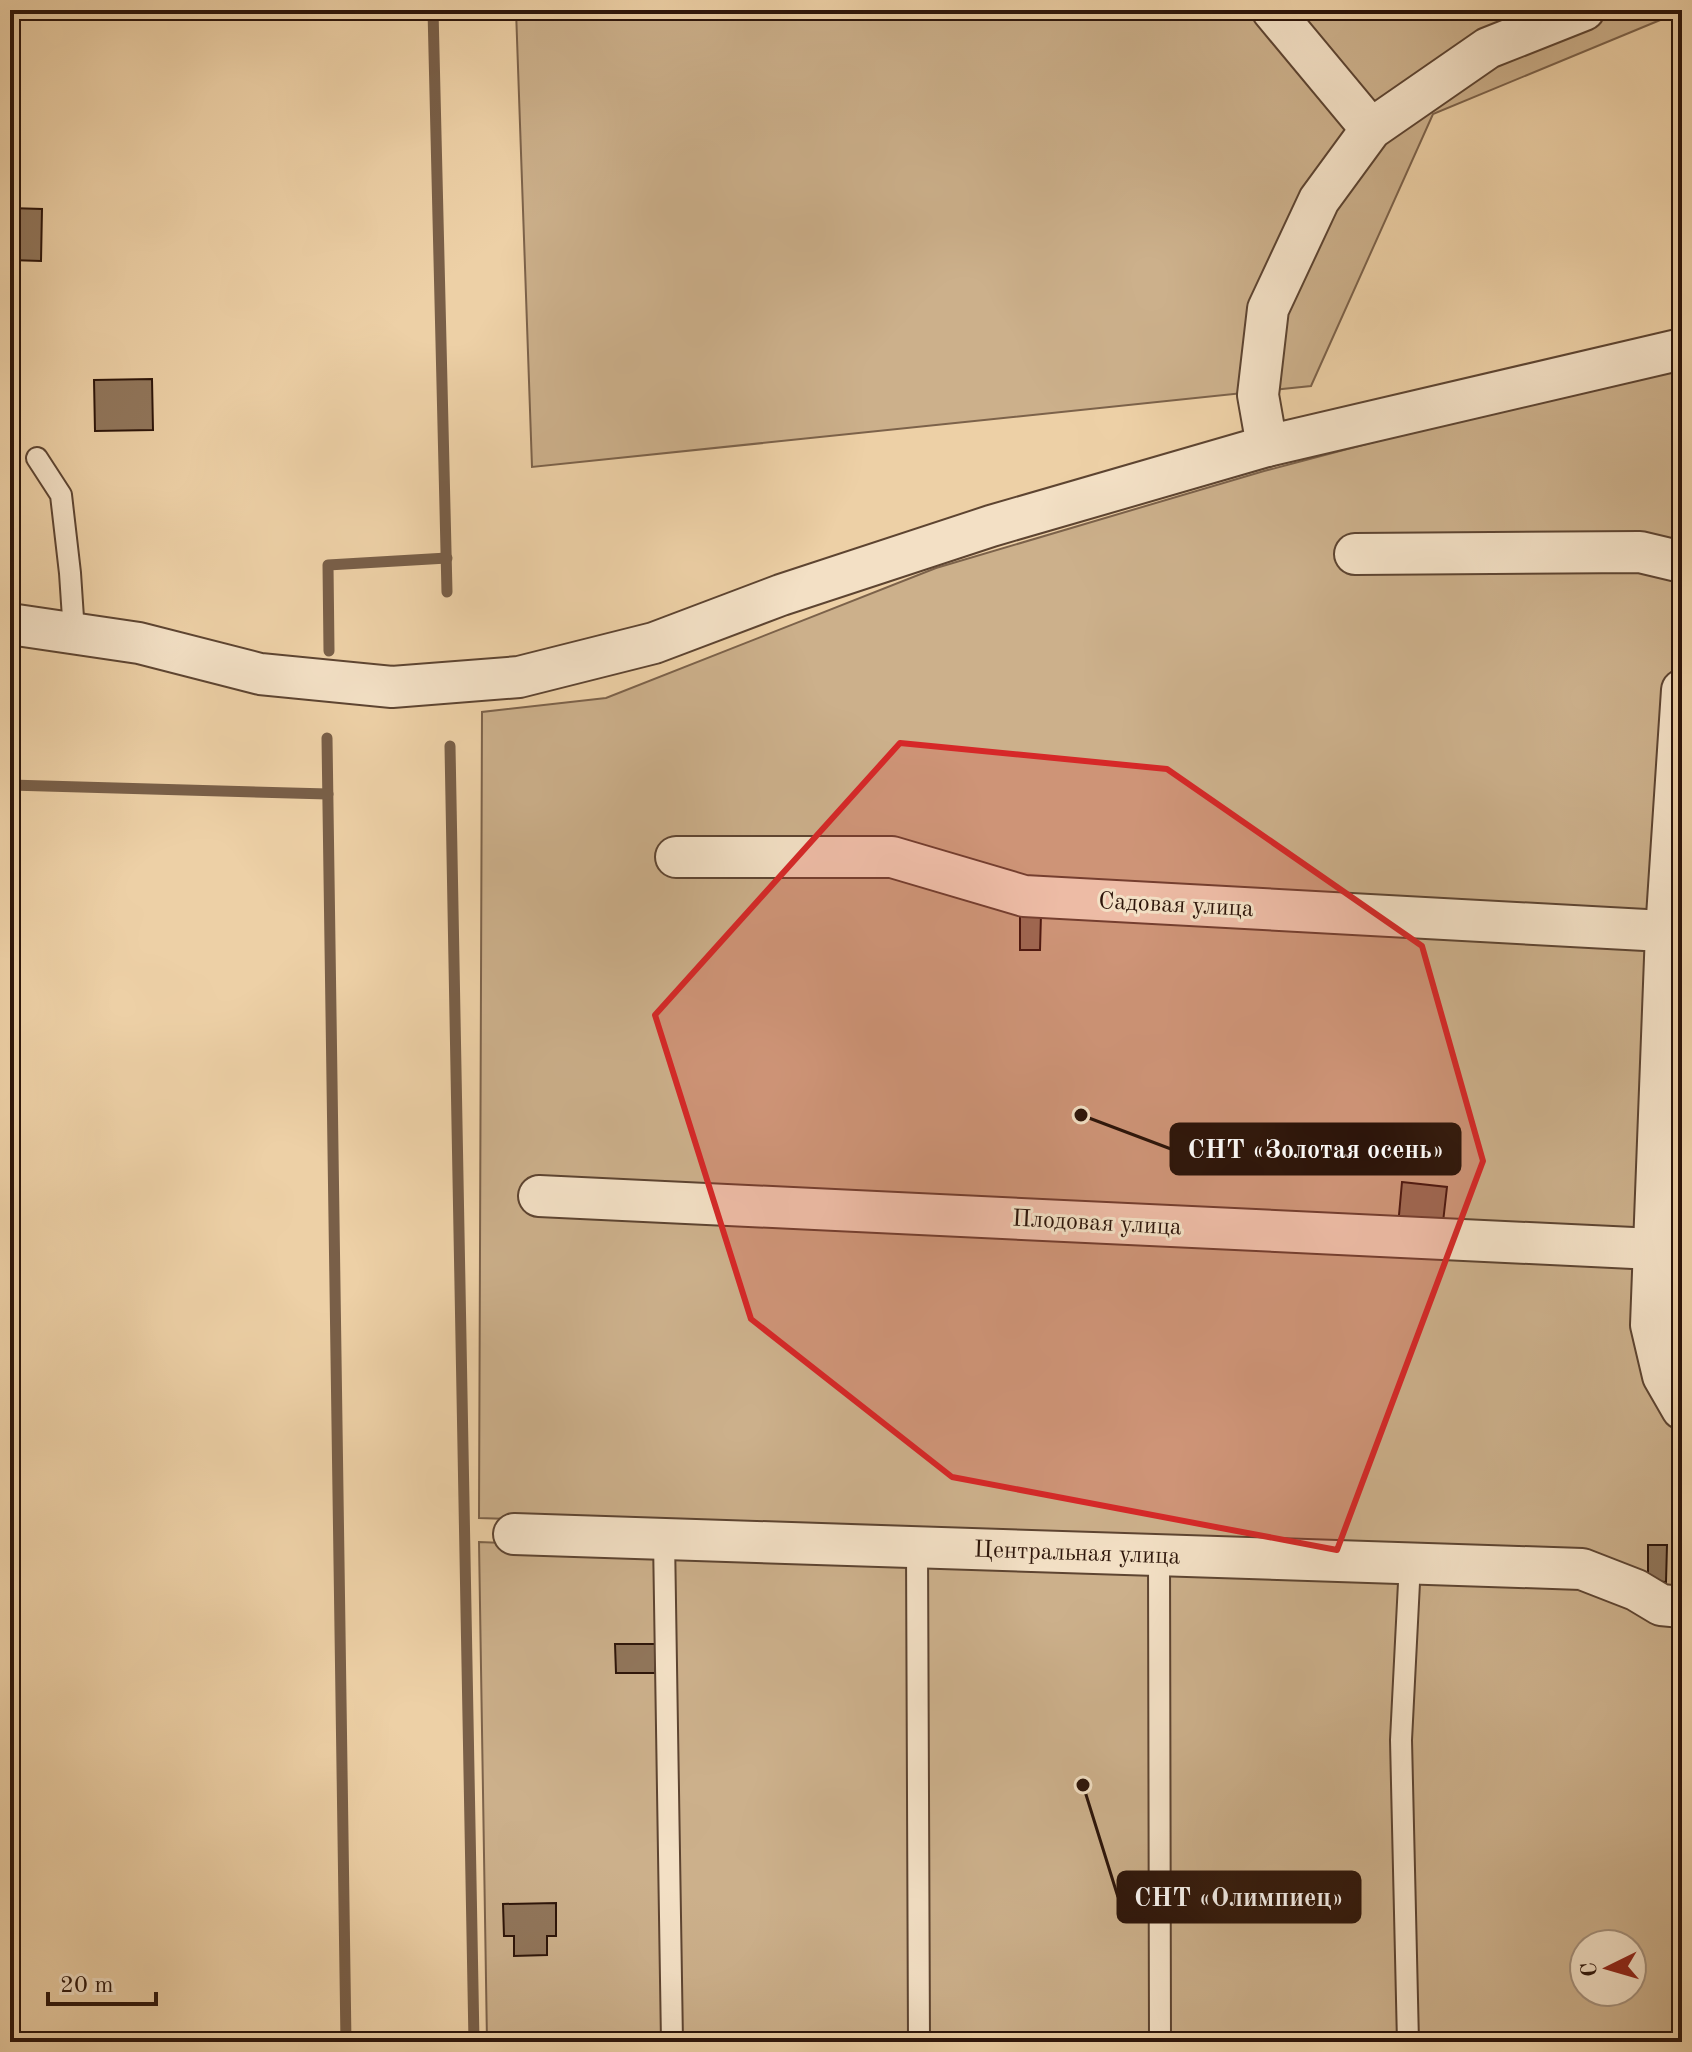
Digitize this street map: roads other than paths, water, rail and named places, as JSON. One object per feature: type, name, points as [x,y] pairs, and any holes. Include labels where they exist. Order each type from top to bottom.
[{"type":"street","points":[[1272,10],[1371,129]]},
{"type":"street","points":[[1267,446],[1258,395],[1268,309],[1319,200],[1371,129],[1488,48],[1584,10]]},
{"type":"street","points":[[10,624],[139,643],[260,674],[392,687],[519,677],[654,643],[781,595],[991,526],[1267,446],[1682,349]]},
{"type":"street","points":[[1355,554],[1640,552],[1682,562]]},
{"type":"street","points":[[1682,690],[1674,932],[1651,1325],[1663,1376],[1682,1409]]},
{"type":"street","name":"Садовая улица","points":[[676,857],[892,857],[1024,896],[1674,932]]},
{"type":"street","name":"Плодовая улица","points":[[539,1196],[1654,1249]]},
{"type":"street","name":"Центральная улица","points":[[514,1534],[1582,1569],[1636,1590],[1661,1605],[1682,1607]]},
{"type":"lane","points":[[37,458],[61,495],[74,633]]},
{"type":"lane","points":[[664,1539],[672,2042]]},
{"type":"lane","points":[[917,1547],[919,2042]]},
{"type":"lane","points":[[1159,1555],[1160,2042]]},
{"type":"lane","points":[[1408,2042],[1401,1740],[1410,1563]]},
{"type":"waterway","points":[[433,10],[447,592]]},
{"type":"waterway","points":[[329,651],[328,565],[447,558]]},
{"type":"waterway","points":[[327,738],[346,2042]]},
{"type":"waterway","points":[[450,746],[474,2042]]},
{"type":"waterway","points":[[10,785],[328,794]]},
{"type":"place","name":"СНТ «Золотая осень»","points":[[1081,1115]]},
{"type":"place","name":"СНТ «Олимпиец»","points":[[1083,1785]]}]
